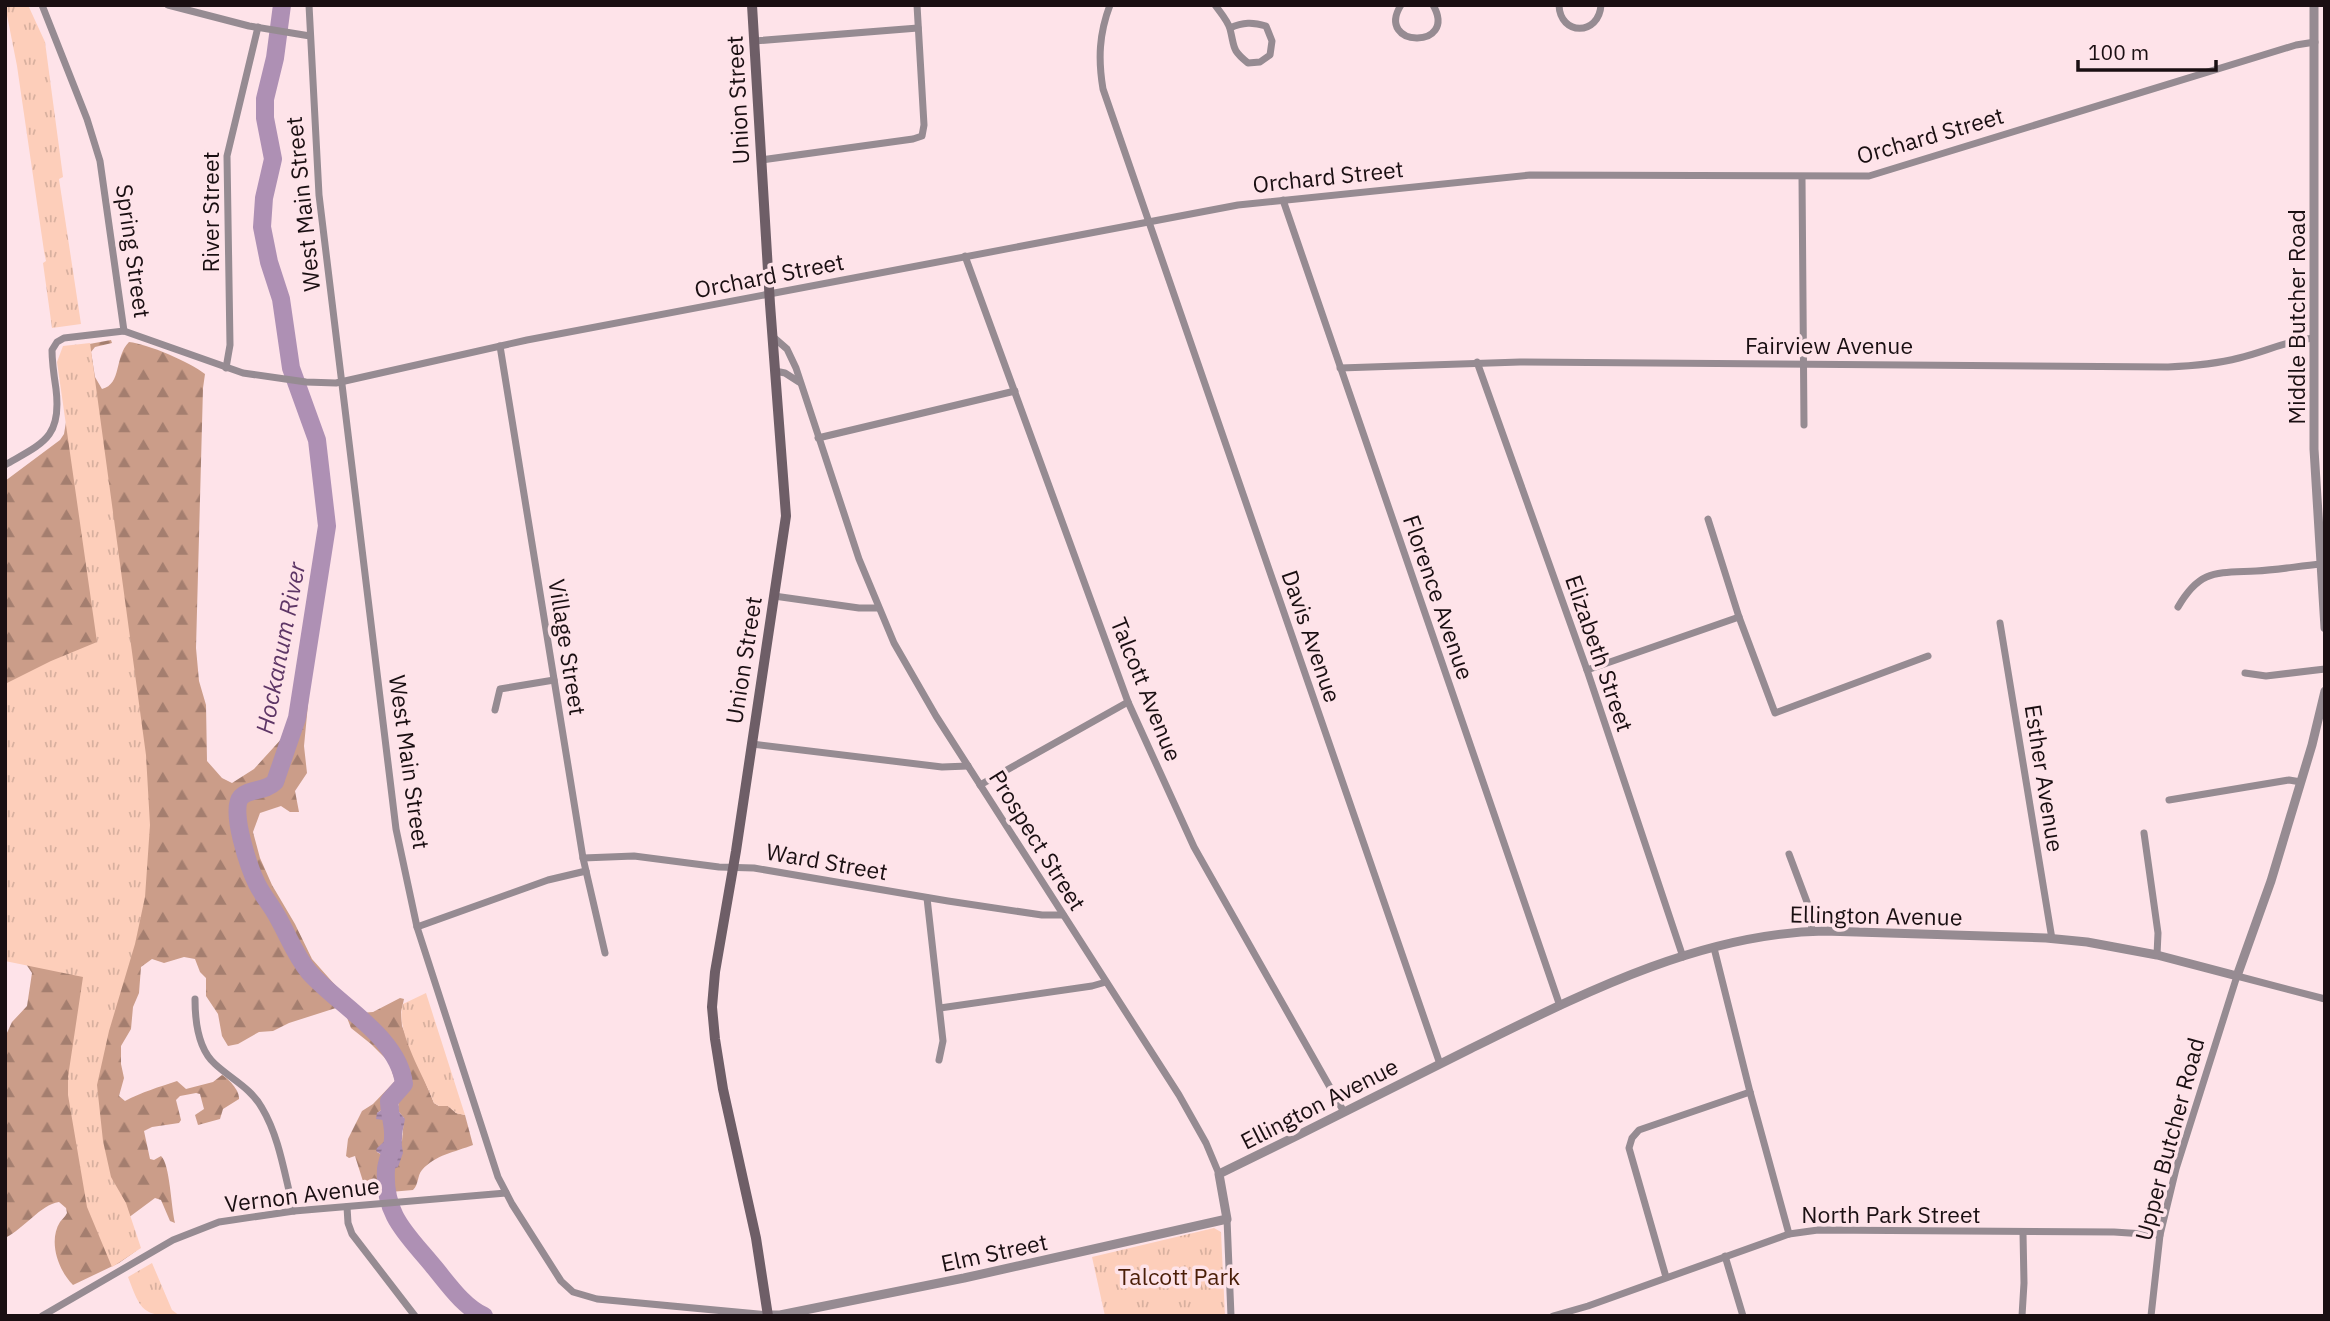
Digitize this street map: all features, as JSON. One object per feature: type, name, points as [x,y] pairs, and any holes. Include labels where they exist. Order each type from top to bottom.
[{"type":"main road","name":"Union Street","points":[[752,5],[769,295],[786,508],[715,972],[713,1022],[723,1089],[756,1238],[768,1315]]},
{"type":"street","name":"Spring Street","points":[[42,5],[87,119],[100,161],[124,331],[226,368],[312,383],[343,382]]},
{"type":"street","points":[[168,5],[267,29],[310,36]]},
{"type":"street","name":"West Main Street","points":[[309,5],[318,184],[392,796],[403,867],[417,927],[485,1138],[506,1193],[554,1272],[573,1292],[597,1299],[768,1315]]},
{"type":"street","points":[[761,160],[922,136],[924,125],[917,5]]},
{"type":"street","name":"Davis Avenue","points":[[1110,5],[1100,37],[1103,89],[1440,1065]]},
{"type":"street","points":[[1215,5],[1230,28],[1231,41],[1237,55],[1248,63],[1260,62],[1270,55],[1272,41],[1266,26],[1240,23],[1230,28]]},
{"type":"street","points":[[1401,5],[1396,14],[1398,27],[1406,37],[1419,39],[1426,37],[1436,27],[1437,12],[1433,5]]},
{"type":"street","points":[[1559,5],[1561,17],[1577,29],[1591,26],[1597,20],[1601,5]]},
{"type":"street","name":"Middle Butcher Road","points":[[2314,5],[2320,280],[2314,338],[2314,449],[2322,541],[2325,628]]},
{"type":"street","name":"River Street","points":[[226,368],[230,345],[227,156],[258,27]]},
{"type":"street","points":[[754,41],[918,28]]},
{"type":"street","name":"Orchard Street","points":[[343,382],[500,346],[1210,209],[1530,174],[1854,177],[1877,174],[2296,44],[2315,42]]},
{"type":"street","points":[[1802,177],[1804,425]]},
{"type":"street","name":"Florence Avenue","points":[[1283,200],[1560,1006]]},
{"type":"street","name":"Talcott Avenue","points":[[965,256],[1128,702],[1194,847],[1344,1112]]},
{"type":"street","points":[[5,465],[40,443],[55,427],[57,403],[52,353],[55,344],[68,337],[124,331]]},
{"type":"street","name":"Prospect Street","points":[[772,336],[791,355],[855,550],[878,608],[911,673],[1194,1120],[1219,1174],[1227,1219],[1231,1316]]},
{"type":"street","name":"Fairview Avenue","points":[[1340,368],[1477,362],[2192,366],[2238,359],[2301,339],[2314,338]]},
{"type":"street","name":"Village Street","points":[[500,346],[583,858],[605,953]]},
{"type":"street","name":"Elizabeth Street","points":[[1477,362],[1587,670],[1683,957]]},
{"type":"street","points":[[775,371],[785,373],[799,382]]},
{"type":"street","points":[[818,438],[1015,391]]},
{"type":"street","points":[[1708,519],[1739,617],[1775,713],[1928,656]]},
{"type":"street","points":[[2178,607],[2188,590],[2198,581],[2216,572],[2321,564]]},
{"type":"street","points":[[774,596],[859,608],[878,608]]},
{"type":"street","points":[[1587,670],[1739,617]]},
{"type":"street","name":"Esther Avenue","points":[[2000,623],[2052,939]]},
{"type":"street","points":[[2245,673],[2266,676],[2325,668]]},
{"type":"street","points":[[495,710],[500,689],[554,680]]},
{"type":"street","points":[[2237,976],[2262,908],[2301,782],[2325,691]]},
{"type":"street","points":[[980,785],[1128,702]]},
{"type":"street","points":[[752,744],[950,768],[968,766]]},
{"type":"street","points":[[2169,800],[2289,780],[2301,782]]},
{"type":"street","points":[[2144,833],[2158,933],[2157,955]]},
{"type":"street","points":[[1788,854],[1806,898],[1812,931]]},
{"type":"street","name":"Ward Street","points":[[583,858],[634,856],[754,868],[927,898],[1042,915],[1063,915]]},
{"type":"street","points":[[417,927],[541,883],[586,871]]},
{"type":"street","points":[[927,898],[943,1045],[939,1060]]},
{"type":"street","name":"Ellington Avenue","points":[[1219,1174],[1560,1006],[1624,978],[1683,957],[1770,934],[1812,931],[2052,939],[2101,944],[2157,955],[2325,999]]},
{"type":"street","points":[[1714,948],[1789,1234]]},
{"type":"street","name":"Upper Butcher Road","points":[[2151,1316],[2160,1236],[2186,1134],[2237,976]]},
{"type":"street","points":[[940,1008],[1107,982]]},
{"type":"street","points":[[195,999],[197,1024],[206,1054],[250,1092],[265,1113],[294,1211]]},
{"type":"street","points":[[1666,1278],[1629,1148],[1632,1138],[1639,1130],[1750,1092]]},
{"type":"street","name":"Vernon Avenue","points":[[42,1316],[187,1234],[230,1220],[294,1211],[506,1193]]},
{"type":"street","points":[[347,1207],[352,1234],[415,1316]]},
{"type":"street","name":"Elm Street","points":[[768,1315],[818,1312],[1227,1219]]},
{"type":"street","name":"North Park Street","points":[[1553,1316],[1789,1234],[1818,1230],[2114,1232],[2160,1236]]},
{"type":"street","points":[[2022,1316],[2023,1233]]},
{"type":"street","points":[[1725,1256],[1743,1316]]},
{"type":"green space","points":[[5,5],[28,5],[45,42],[63,177],[59,179],[81,324],[52,328],[43,263],[46,261],[17,66]]},
{"type":"green space","points":[[111,340],[112,343],[95,347],[91,352],[95,377],[102,389],[113,382],[121,355],[129,342],[168,354],[205,374],[196,648],[199,681],[206,705],[207,761],[222,778],[232,783],[254,769],[284,736],[295,734],[302,718],[307,673],[309,664],[312,663],[304,746],[307,773],[295,791],[299,812],[290,812],[281,806],[260,813],[253,832],[260,858],[312,959],[360,1013],[373,1012],[400,998],[404,999],[402,1026],[434,1103],[448,1106],[456,1113],[465,1115],[473,1145],[446,1154],[427,1165],[420,1172],[413,1190],[367,1194],[355,1156],[346,1156],[348,1139],[362,1111],[373,1104],[395,1081],[389,1062],[351,1028],[344,1010],[339,1007],[273,1031],[259,1032],[238,1044],[228,1046],[222,1036],[218,1014],[206,996],[206,978],[200,972],[195,959],[184,957],[164,963],[152,959],[141,967],[139,993],[133,1007],[131,1029],[121,1046],[124,1078],[119,1096],[125,1101],[177,1081],[186,1089],[213,1082],[222,1075],[234,1086],[239,1099],[223,1109],[220,1119],[198,1125],[195,1115],[204,1109],[200,1094],[180,1096],[176,1100],[181,1120],[179,1123],[152,1127],[144,1131],[150,1159],[161,1156],[164,1161],[175,1223],[170,1221],[161,1200],[155,1198],[128,1218],[136,1251],[119,1263],[73,1285],[63,1272],[56,1255],[56,1230],[67,1213],[66,1208],[59,1202],[45,1207],[5,1238],[6,1035],[12,1022],[27,1006],[32,973],[26,964],[5,960],[5,481],[60,440],[64,434],[84,345]],"holes":[[[398,1099],[399,1112],[404,1118],[402,1141],[382,1155],[377,1152],[388,1138],[383,1120],[377,1113]]]},
{"type":"green space","points":[[90,343],[146,755],[150,825],[145,897],[97,1085],[103,1141],[111,1177],[126,1203],[141,1248],[112,1267],[87,1207],[68,1095],[68,1077],[83,977],[5,961],[5,684],[97,642],[57,362],[63,346]]},
{"type":"green space","points":[[426,993],[465,1115],[456,1113],[448,1106],[434,1103],[406,1040],[401,1015],[403,1004]]},
{"type":"green space","name":"Talcott Park","points":[[1214,1228],[1221,1232],[1225,1316],[1105,1316],[1092,1257]]},
{"type":"green space","points":[[152,1263],[172,1310],[180,1316],[150,1313],[136,1297],[128,1277]]},
{"type":"shaded area","points":[[398,1099],[399,1112],[405,1119],[401,1139],[403,1153],[398,1167],[387,1172],[382,1155],[376,1151],[388,1138],[383,1120],[376,1119],[377,1113]]},
{"type":"waterway","name":"Hockanum River","points":[[282,5],[275,58],[265,99],[265,118],[273,159],[264,198],[262,227],[269,262],[281,299],[291,368],[317,440],[327,526],[297,718],[275,782],[241,797],[237,814],[239,827],[257,884],[304,965],[321,984],[366,1023],[391,1051],[400,1067],[404,1084],[389,1101],[393,1133],[386,1169],[386,1185],[393,1212],[415,1245],[457,1294],[469,1307],[484,1316]]}]
